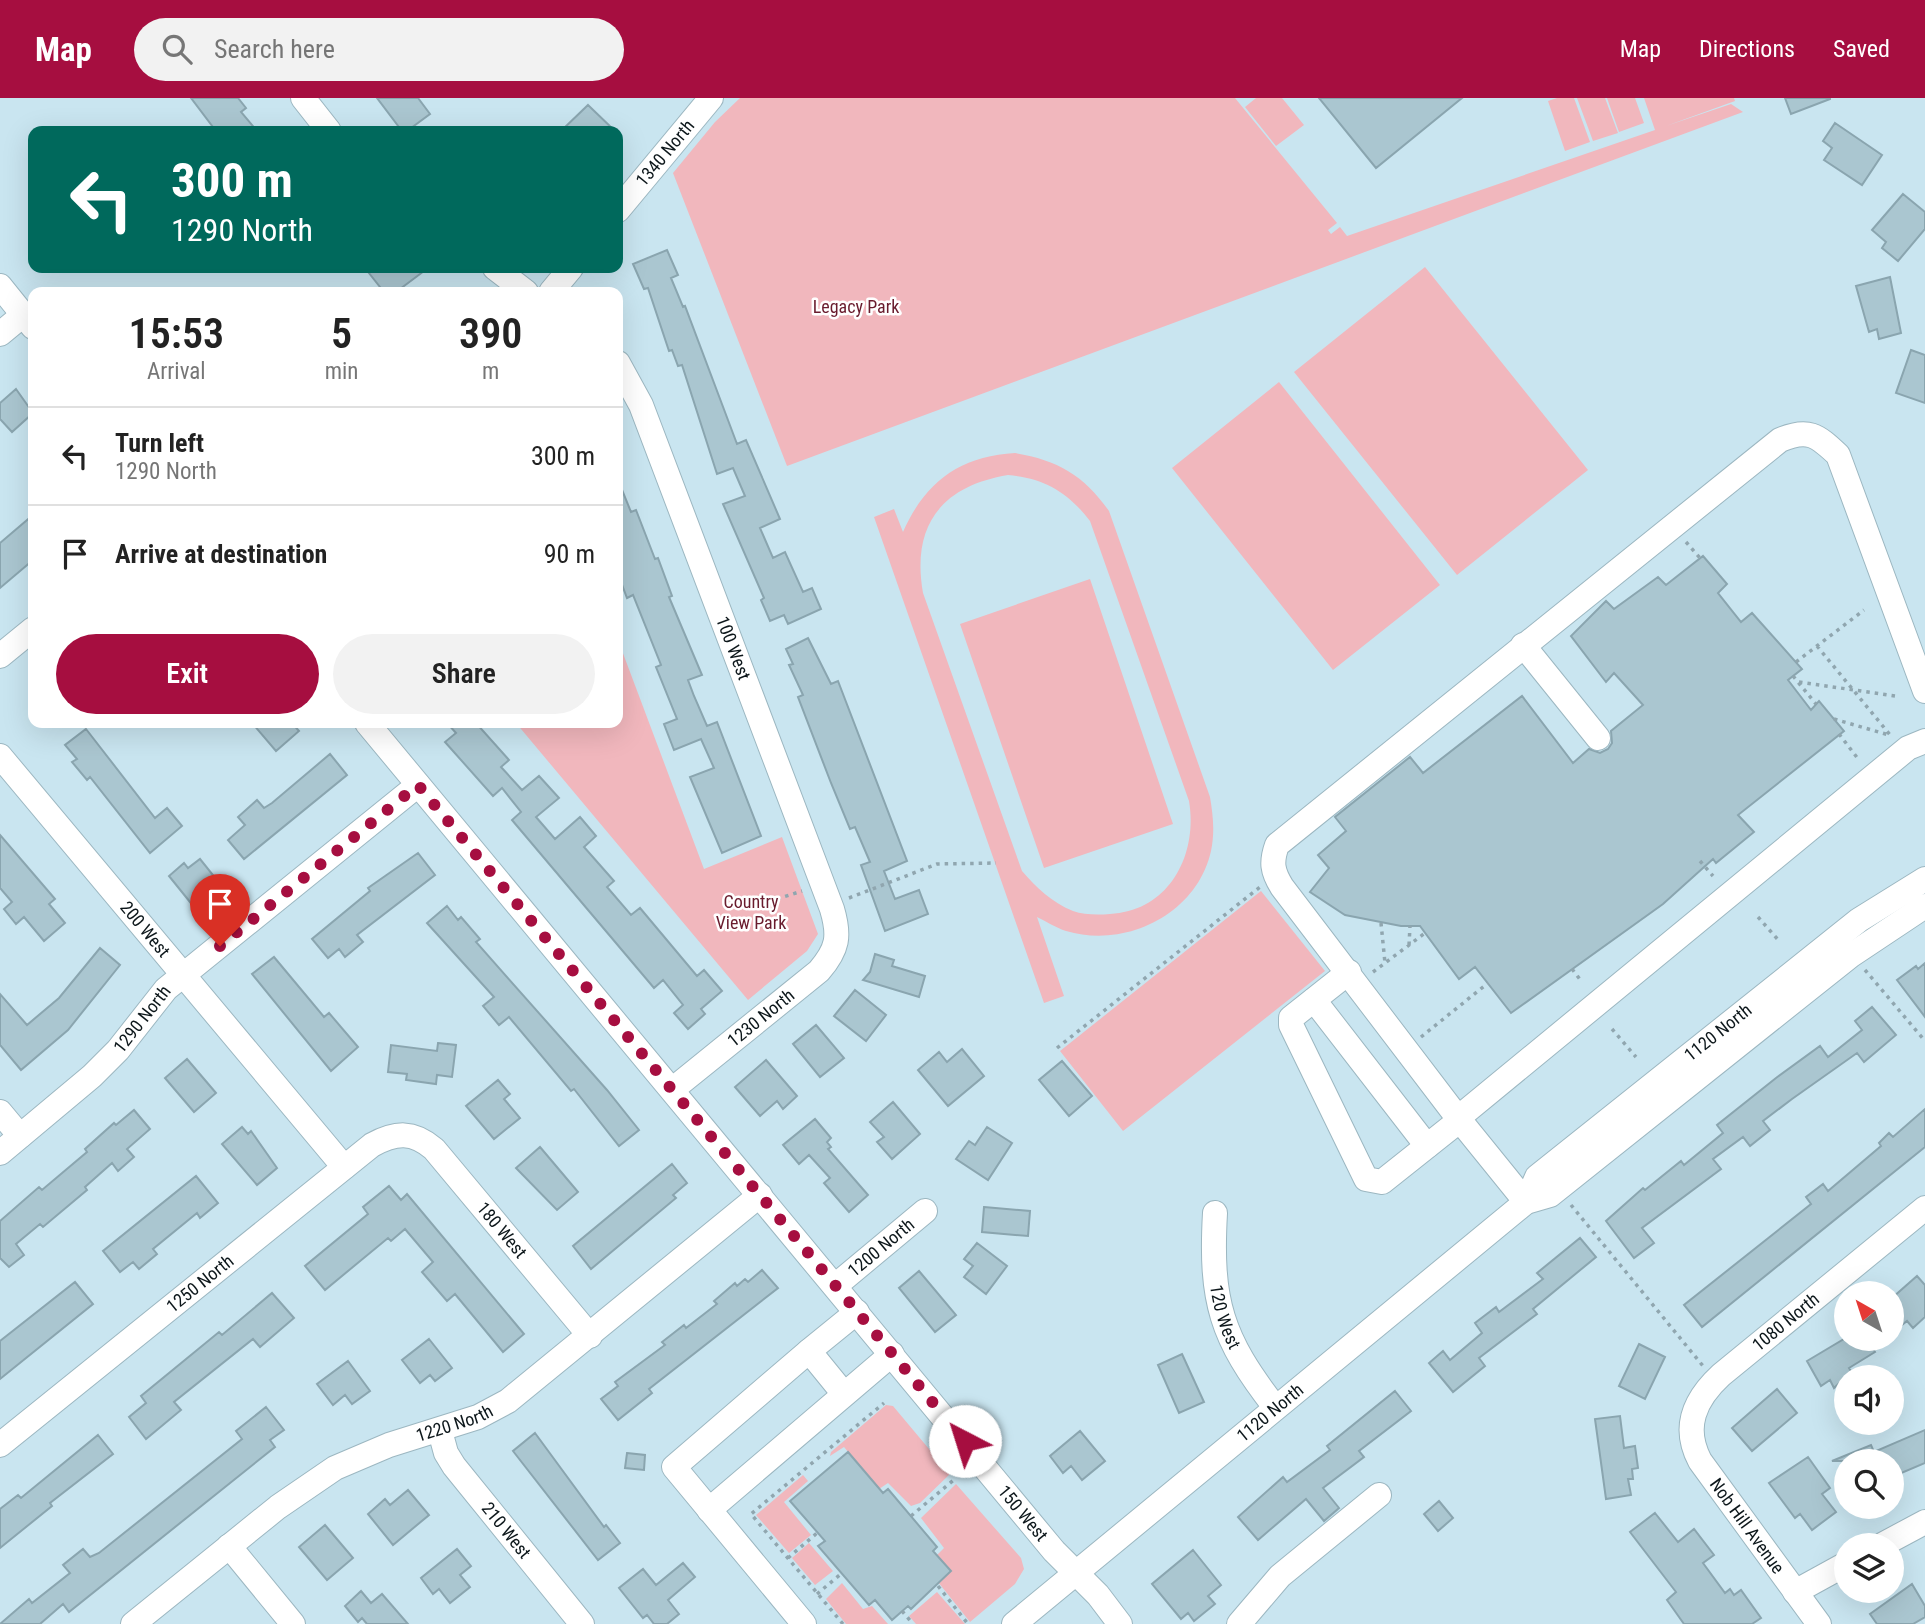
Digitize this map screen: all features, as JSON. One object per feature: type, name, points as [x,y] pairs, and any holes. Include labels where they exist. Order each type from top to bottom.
[{"type":"street","points":[[303,98],[325,126]]},
{"type":"street","name":"1340 North","points":[[623,204],[704,100]]},
{"type":"street","points":[[501,273],[520,287]]},
{"type":"street","points":[[555,287],[567,273]]},
{"type":"street","points":[[0,286],[28,321],[0,334]]},
{"type":"street","name":"100 West","points":[[623,372],[641,405],[832,909],[839,938]]},
{"type":"street","points":[[1526,1202],[1459,1119],[1359,974],[1274,874],[1272,860],[1277,845],[1780,440],[1796,433],[1811,434],[1838,454],[1925,691]]},
{"type":"street","points":[[0,656],[28,633]]},
{"type":"street","points":[[1523,645],[1598,738]]},
{"type":"street","name":"150 West","points":[[371,728],[1120,1624]]},
{"type":"street","points":[[1359,974],[1314,1000],[1291,1018],[1291,1025],[1366,1179],[1382,1182],[1908,748],[1925,741]]},
{"type":"street","name":"200 West","points":[[0,756],[344,1167]]},
{"type":"street","name":"1290 North","points":[[0,1153],[92,1076],[118,1050],[166,989],[418,785]]},
{"type":"street","name":"1120 North","points":[[1526,1202],[1537,1177],[1848,928],[1925,879]]},
{"type":"street","name":"1120 North","points":[[1014,1624],[1526,1202],[1550,1195],[1850,956],[1891,926],[1925,906]]},
{"type":"street","name":"1230 North","points":[[673,1089],[819,971],[833,954],[839,938]]},
{"type":"street","points":[[1314,1000],[1427,1146]]},
{"type":"street","points":[[0,1112],[20,1136]]},
{"type":"street","name":"1250 North","points":[[0,1445],[372,1145],[389,1136],[407,1134]]},
{"type":"street","name":"180 West","points":[[407,1134],[422,1139],[434,1149],[590,1336]]},
{"type":"street","name":"1220 North","points":[[133,1624],[306,1486],[335,1468],[389,1445],[478,1417],[508,1401],[760,1195]]},
{"type":"street","name":"1080 North","points":[[1692,1421],[1704,1391],[1721,1374],[1925,1208]]},
{"type":"street","name":"1200 North","points":[[835,1286],[925,1211]]},
{"type":"street","name":"120 West","points":[[1215,1213],[1212,1265],[1224,1321],[1245,1369],[1275,1407]]},
{"type":"street","points":[[804,1624],[674,1468],[858,1312]]},
{"type":"street","points":[[809,1351],[844,1394]]},
{"type":"street","points":[[709,1510],[892,1354]]},
{"type":"street","name":"Nob Hill Avenue","points":[[1692,1421],[1690,1437],[1700,1461],[1819,1624]]},
{"type":"street","name":"210 West","points":[[440,1431],[446,1452],[454,1466],[582,1624]]},
{"type":"street","points":[[1239,1624],[1280,1576],[1379,1495]]},
{"type":"street","points":[[1904,1533],[1925,1522]]},
{"type":"street","points":[[229,1546],[293,1624]]},
{"type":"street","points":[[1795,1591],[1834,1570]]},
{"type":"path","points":[[1680,535],[1700,558]]},
{"type":"path","points":[[1796,662],[1864,610]]},
{"type":"path","points":[[1817,646],[1891,736],[1834,719]]},
{"type":"path","points":[[1793,676],[1816,704]]},
{"type":"path","points":[[1799,682],[1895,696]]},
{"type":"path","points":[[1839,734],[1859,760]]},
{"type":"path","points":[[1700,861],[1713,876]]},
{"type":"path","points":[[847,899],[937,864],[996,863]]},
{"type":"path","points":[[1057,1048],[1261,886]]},
{"type":"path","points":[[777,899],[804,890]]},
{"type":"path","points":[[1758,917],[1780,942]]},
{"type":"path","points":[[1381,923],[1385,964]]},
{"type":"path","points":[[1409,945],[1410,926]]},
{"type":"path","points":[[1359,974],[1385,964],[1425,933]]},
{"type":"path","points":[[1859,963],[1925,1041]]},
{"type":"path","points":[[1572,969],[1582,982]]},
{"type":"path","points":[[1416,1040],[1488,983]]},
{"type":"path","points":[[1612,1029],[1636,1057]]},
{"type":"path","points":[[1571,1205],[1703,1366]]},
{"type":"path","points":[[843,1624],[751,1514],[884,1403]]},
{"type":"path","points":[[911,1516],[956,1479]]},
{"type":"path","points":[[788,1558],[817,1533]]},
{"type":"path","points":[[817,1594],[842,1573]]},
{"type":"path","points":[[938,1586],[968,1624]]},
{"type":"path","points":[[902,1611],[913,1624]]},
{"type":"green space","name":"Legacy Park","points":[[740,98],[1235,98],[1337,223],[1328,230],[1331,234],[1340,227],[1347,236],[1655,130],[1644,98],[1734,98],[1735,101],[1666,126],[1731,104],[1743,112],[787,466],[673,173],[715,122]]},
{"type":"green space","points":[[1256,98],[1282,98],[1304,125],[1276,146],[1245,107]]},
{"type":"green space","points":[[1574,98],[1590,142],[1565,151],[1548,101]]},
{"type":"green space","points":[[1577,98],[1605,98],[1618,133],[1593,141]]},
{"type":"green space","points":[[1607,98],[1635,98],[1644,123],[1619,132]]},
{"type":"green space","points":[[1425,267],[1588,470],[1457,575],[1294,372]]},
{"type":"green space","points":[[1279,382],[1440,585],[1333,670],[1172,468]]},
{"type":"green space","points":[[1015,453],[1057,465],[1090,488],[1109,511],[1210,797],[1213,817],[1211,851],[1203,873],[1191,893],[1175,909],[1156,921],[1135,930],[1112,935],[1089,935],[1062,930],[1037,917],[1064,996],[1044,1003],[874,517],[894,509],[903,532],[922,499],[947,475],[961,466],[995,455]],"holes":[[[1008,475],[1044,483],[1064,494],[1090,521],[1189,801],[1189,841],[1175,876],[1164,891],[1149,903],[1131,910],[1101,915],[1073,911],[1045,894],[1022,871],[923,593],[920,569],[922,547],[927,529],[936,513],[949,499],[985,480]]]},
{"type":"green space","points":[[1090,579],[1173,824],[1044,868],[960,624]]},
{"type":"green space","name":"Country View Park","points":[[623,653],[704,869],[782,837],[818,934],[807,951],[748,1000],[520,728],[623,728]]},
{"type":"green space","points":[[1261,891],[1325,971],[1123,1131],[1060,1051]]},
{"type":"green space","points":[[886,1405],[893,1406],[950,1474],[920,1503],[911,1506],[888,1483],[879,1489],[844,1447],[830,1456],[831,1452]]},
{"type":"green space","points":[[803,1475],[808,1481],[784,1502],[811,1535],[789,1553],[756,1515]]},
{"type":"green space","points":[[956,1484],[1021,1558],[1024,1569],[1015,1584],[970,1622],[938,1582],[951,1571],[937,1555],[944,1548],[921,1518]]},
{"type":"green space","points":[[809,1543],[833,1571],[815,1585],[792,1558]]},
{"type":"green space","points":[[842,1583],[863,1609],[872,1606],[888,1624],[846,1624],[826,1599]]},
{"type":"green space","points":[[937,1592],[965,1624],[916,1624],[909,1616]]},
{"type":"building","points":[[191,98],[238,98],[246,108],[241,112],[253,126],[212,126]]},
{"type":"building","points":[[377,98],[418,98],[430,114],[414,126],[398,126]]},
{"type":"building","points":[[1319,98],[1462,98],[1376,168]]},
{"type":"building","points":[[1785,98],[1830,98],[1830,99],[1791,114]]},
{"type":"building","points":[[588,105],[610,126],[566,126]]},
{"type":"building","points":[[1835,123],[1882,155],[1862,185],[1824,160],[1832,148],[1823,141]]},
{"type":"building","points":[[1903,194],[1925,212],[1925,229],[1898,261],[1882,248],[1886,242],[1872,230]]},
{"type":"building","points":[[667,250],[678,275],[671,278],[683,307],[685,306],[737,444],[746,440],[780,519],[760,528],[773,558],[785,552],[803,592],[812,588],[821,609],[788,624],[784,615],[770,621],[761,600],[764,598],[723,504],[745,496],[733,468],[717,474],[682,365],[678,366],[672,350],[669,351],[648,288],[644,289],[633,264]]},
{"type":"building","points":[[369,273],[421,273],[403,287],[380,287]]},
{"type":"building","points":[[1890,277],[1901,333],[1879,339],[1877,329],[1869,332],[1856,286]]},
{"type":"building","points":[[1911,350],[1925,355],[1925,403],[1896,393]]},
{"type":"building","points":[[16,389],[28,406],[28,418],[12,432],[0,419],[0,403]]},
{"type":"building","points":[[623,492],[631,512],[636,510],[655,559],[658,558],[672,596],[669,597],[702,675],[688,680],[694,696],[707,726],[717,722],[761,836],[722,853],[690,777],[714,768],[701,739],[674,750],[664,724],[677,719],[656,667],[661,665],[633,595],[627,598],[623,587]]},
{"type":"building","points":[[28,519],[28,564],[0,588],[0,543]]},
{"type":"building","points":[[1703,556],[1727,584],[1718,593],[1741,622],[1752,613],[1802,669],[1788,680],[1811,710],[1819,701],[1844,731],[1738,815],[1754,832],[1716,863],[1713,859],[1663,904],[1511,1013],[1475,967],[1459,979],[1420,926],[1401,926],[1345,915],[1310,892],[1329,868],[1318,855],[1346,831],[1335,817],[1410,757],[1423,773],[1522,696],[1573,763],[1589,749],[1600,753],[1608,749],[1612,743],[1611,731],[1643,705],[1614,673],[1606,682],[1571,636],[1606,601],[1614,609],[1658,577],[1666,585]]},
{"type":"building","points":[[808,638],[831,684],[838,681],[907,861],[884,871],[895,899],[919,890],[928,914],[885,931],[861,865],[870,862],[855,827],[850,829],[831,783],[798,697],[803,695],[789,665],[793,664],[786,649]]},
{"type":"building","points":[[256,728],[296,728],[299,731],[276,751]]},
{"type":"building","points":[[452,728],[480,728],[509,760],[501,767],[522,790],[539,776],[559,798],[536,817],[555,839],[580,817],[596,836],[584,847],[614,881],[607,887],[631,915],[640,908],[697,976],[704,970],[722,991],[701,1009],[705,1014],[688,1029],[674,1013],[683,1005],[663,980],[654,988],[512,820],[521,812],[502,788],[493,796],[445,742],[456,733]]},
{"type":"building","points":[[86,729],[155,818],[167,808],[182,826],[150,853],[90,777],[87,780],[72,762],[77,759],[65,745]]},
{"type":"building","points":[[330,754],[347,775],[244,859],[228,840],[245,825],[238,817],[257,800],[264,808],[272,803]]},
{"type":"building","points":[[0,835],[55,899],[49,904],[65,923],[44,941],[24,917],[16,924],[4,909],[12,902],[0,888]]},
{"type":"building","points":[[418,853],[435,875],[357,935],[363,942],[345,957],[339,949],[328,958],[312,939],[370,891],[368,888]]},
{"type":"building","points":[[200,859],[221,885],[194,907],[169,876],[184,863],[188,868]]},
{"type":"building","points":[[447,906],[458,920],[461,917],[480,939],[476,942],[639,1130],[619,1146],[574,1089],[571,1091],[509,1017],[499,1025],[483,1006],[494,997],[427,923]]},
{"type":"building","points":[[100,948],[120,965],[68,1030],[21,1070],[0,1045],[0,994],[27,1025],[59,998]]},
{"type":"building","points":[[875,954],[894,960],[892,966],[925,976],[919,997],[863,980],[870,972]]},
{"type":"building","points":[[274,957],[324,1017],[329,1013],[358,1047],[331,1071],[252,974]]},
{"type":"building","points":[[1925,963],[1925,1017],[1897,980],[1916,966],[1918,969]]},
{"type":"building","points":[[855,990],[886,1015],[866,1041],[834,1016]]},
{"type":"building","points":[[1872,1007],[1896,1035],[1864,1062],[1857,1053],[1763,1121],[1770,1130],[1750,1146],[1743,1137],[1713,1159],[1721,1169],[1642,1228],[1654,1243],[1634,1258],[1606,1221],[1643,1188],[1645,1190],[1681,1161],[1684,1165],[1723,1133],[1717,1125],[1776,1078],[1820,1046],[1828,1057],[1862,1030],[1855,1021]]},
{"type":"building","points":[[816,1025],[844,1058],[820,1077],[793,1044]]},
{"type":"building","points":[[438,1043],[456,1045],[452,1077],[437,1075],[436,1084],[406,1080],[407,1074],[388,1072],[391,1045],[437,1051]]},
{"type":"building","points":[[962,1049],[984,1076],[948,1106],[918,1070],[939,1052],[947,1062]]},
{"type":"building","points":[[187,1059],[216,1093],[194,1112],[165,1078]]},
{"type":"building","points":[[766,1060],[797,1096],[783,1109],[777,1101],[760,1116],[735,1087]]},
{"type":"building","points":[[1062,1061],[1092,1096],[1069,1116],[1039,1080]]},
{"type":"building","points":[[498,1080],[510,1094],[504,1099],[520,1118],[494,1139],[466,1106]]},
{"type":"building","points":[[893,1102],[920,1134],[892,1159],[877,1142],[884,1137],[870,1122]]},
{"type":"building","points":[[1925,1109],[1925,1147],[1702,1327],[1684,1305],[1811,1204],[1806,1197],[1823,1184],[1828,1191],[1881,1146],[1879,1143],[1889,1133],[1893,1137]]},
{"type":"building","points":[[134,1110],[150,1129],[127,1149],[134,1157],[118,1171],[112,1163],[85,1187],[87,1190],[43,1227],[40,1224],[16,1244],[24,1255],[9,1267],[0,1258],[0,1221],[39,1187],[42,1190],[87,1152],[85,1149],[114,1123],[116,1125]]},
{"type":"building","points":[[815,1119],[831,1138],[827,1142],[831,1147],[828,1149],[868,1195],[849,1212],[824,1183],[830,1178],[809,1155],[799,1164],[783,1145]]},
{"type":"building","points":[[242,1127],[248,1134],[251,1131],[277,1168],[257,1185],[222,1144]]},
{"type":"building","points":[[987,1127],[1012,1143],[988,1180],[956,1159],[969,1141],[975,1145]]},
{"type":"building","points":[[540,1147],[578,1192],[557,1210],[516,1168]]},
{"type":"building","points":[[672,1164],[687,1183],[673,1195],[676,1198],[591,1269],[573,1246]]},
{"type":"building","points":[[196,1176],[218,1203],[200,1218],[197,1213],[153,1249],[157,1254],[139,1269],[133,1262],[120,1272],[103,1251]]},
{"type":"building","points":[[389,1186],[401,1200],[407,1194],[524,1334],[503,1352],[455,1294],[447,1301],[422,1272],[433,1262],[405,1229],[391,1241],[388,1238],[325,1290],[305,1266],[368,1214],[363,1207]]},
{"type":"building","points":[[984,1207],[1030,1211],[1028,1236],[982,1232]]},
{"type":"building","points":[[1580,1238],[1596,1257],[1533,1309],[1537,1314],[1479,1358],[1485,1366],[1453,1392],[1429,1363],[1443,1351],[1450,1360],[1482,1333],[1475,1323],[1496,1307],[1499,1312],[1543,1279],[1537,1273]]},
{"type":"building","points":[[977,1243],[1007,1266],[986,1294],[964,1277],[973,1266],[964,1259]]},
{"type":"building","points":[[762,1270],[778,1288],[649,1389],[652,1393],[618,1420],[601,1399],[618,1386],[615,1382],[665,1345],[662,1342],[684,1325],[686,1328],[717,1304],[714,1301],[735,1283],[737,1286],[745,1279],[748,1282]]},
{"type":"building","points":[[919,1271],[956,1315],[935,1332],[899,1288]]},
{"type":"building","points":[[1917,1276],[1925,1285],[1925,1317],[1913,1328],[1907,1321],[1904,1323],[1904,1287]]},
{"type":"building","points":[[75,1282],[93,1304],[0,1379],[0,1341]]},
{"type":"building","points":[[272,1293],[294,1318],[260,1347],[253,1339],[174,1402],[181,1410],[146,1439],[129,1417],[146,1403],[141,1396],[219,1332],[222,1335]]},
{"type":"building","points":[[429,1339],[452,1368],[435,1381],[430,1375],[420,1383],[402,1360]]},
{"type":"building","points":[[1639,1344],[1665,1357],[1645,1399],[1619,1386]]},
{"type":"building","points":[[1834,1345],[1834,1351],[1875,1352],[1854,1365],[1834,1365],[1834,1388],[1830,1380],[1821,1386],[1807,1361]]},
{"type":"building","points":[[1182,1354],[1204,1402],[1179,1413],[1158,1365]]},
{"type":"building","points":[[348,1361],[370,1391],[352,1404],[345,1395],[333,1405],[317,1384]]},
{"type":"building","points":[[1777,1389],[1797,1413],[1752,1451],[1732,1428]]},
{"type":"building","points":[[1395,1391],[1411,1411],[1359,1451],[1364,1457],[1323,1488],[1339,1508],[1324,1521],[1306,1499],[1258,1540],[1238,1517],[1283,1477],[1287,1482],[1330,1450],[1327,1446]]},
{"type":"building","points":[[266,1407],[284,1430],[270,1440],[275,1447],[69,1612],[63,1604],[40,1624],[0,1624],[29,1599],[32,1603],[70,1573],[63,1565],[83,1549],[90,1557],[99,1553],[242,1439],[236,1431]]},
{"type":"building","points":[[1620,1416],[1624,1448],[1635,1446],[1638,1468],[1632,1469],[1633,1479],[1628,1479],[1631,1495],[1606,1499],[1595,1419]]},
{"type":"building","points":[[1925,1430],[1925,1463],[1904,1472],[1904,1449],[1881,1449]]},
{"type":"building","points":[[1080,1431],[1105,1461],[1082,1480],[1071,1466],[1063,1473],[1050,1456]]},
{"type":"building","points":[[535,1433],[604,1527],[606,1525],[620,1543],[598,1560],[513,1451]]},
{"type":"building","points":[[98,1435],[113,1454],[50,1503],[52,1506],[0,1548],[0,1509],[18,1495],[21,1498]]},
{"type":"building","points":[[848,1452],[883,1493],[888,1489],[937,1547],[933,1551],[951,1571],[911,1609],[908,1606],[892,1620],[875,1600],[869,1605],[818,1546],[825,1541],[790,1501]]},
{"type":"building","points":[[627,1453],[645,1455],[644,1470],[625,1468]]},
{"type":"building","points":[[1808,1457],[1830,1488],[1822,1494],[1834,1509],[1834,1514],[1812,1530],[1800,1514],[1795,1518],[1769,1483]]},
{"type":"building","points":[[408,1490],[429,1515],[393,1545],[368,1514],[385,1499],[390,1505]]},
{"type":"building","points":[[1439,1501],[1453,1518],[1438,1531],[1424,1514]]},
{"type":"building","points":[[1655,1513],[1678,1542],[1694,1529],[1714,1555],[1703,1563],[1725,1593],[1730,1589],[1734,1595],[1741,1590],[1761,1618],[1752,1624],[1684,1624],[1667,1600],[1676,1592],[1630,1532]]},
{"type":"building","points":[[325,1525],[353,1558],[327,1580],[299,1547]]},
{"type":"building","points":[[457,1549],[471,1566],[460,1575],[470,1587],[450,1603],[439,1589],[433,1594],[421,1578]]},
{"type":"building","points":[[1193,1550],[1221,1585],[1208,1596],[1215,1604],[1194,1621],[1188,1613],[1181,1619],[1152,1584]]},
{"type":"building","points":[[683,1563],[695,1577],[668,1600],[679,1614],[667,1624],[654,1624],[647,1615],[643,1618],[619,1588],[643,1569],[656,1585]]},
{"type":"building","points":[[1912,1584],[1925,1606],[1925,1617],[1913,1624],[1877,1624],[1870,1614],[1885,1603],[1904,1603],[1904,1590]]},
{"type":"building","points":[[361,1591],[371,1603],[382,1594],[408,1624],[367,1624],[362,1618],[358,1622],[345,1606]]},
{"type":"route","points":[[220,946],[418,785],[965,1441]]}]
